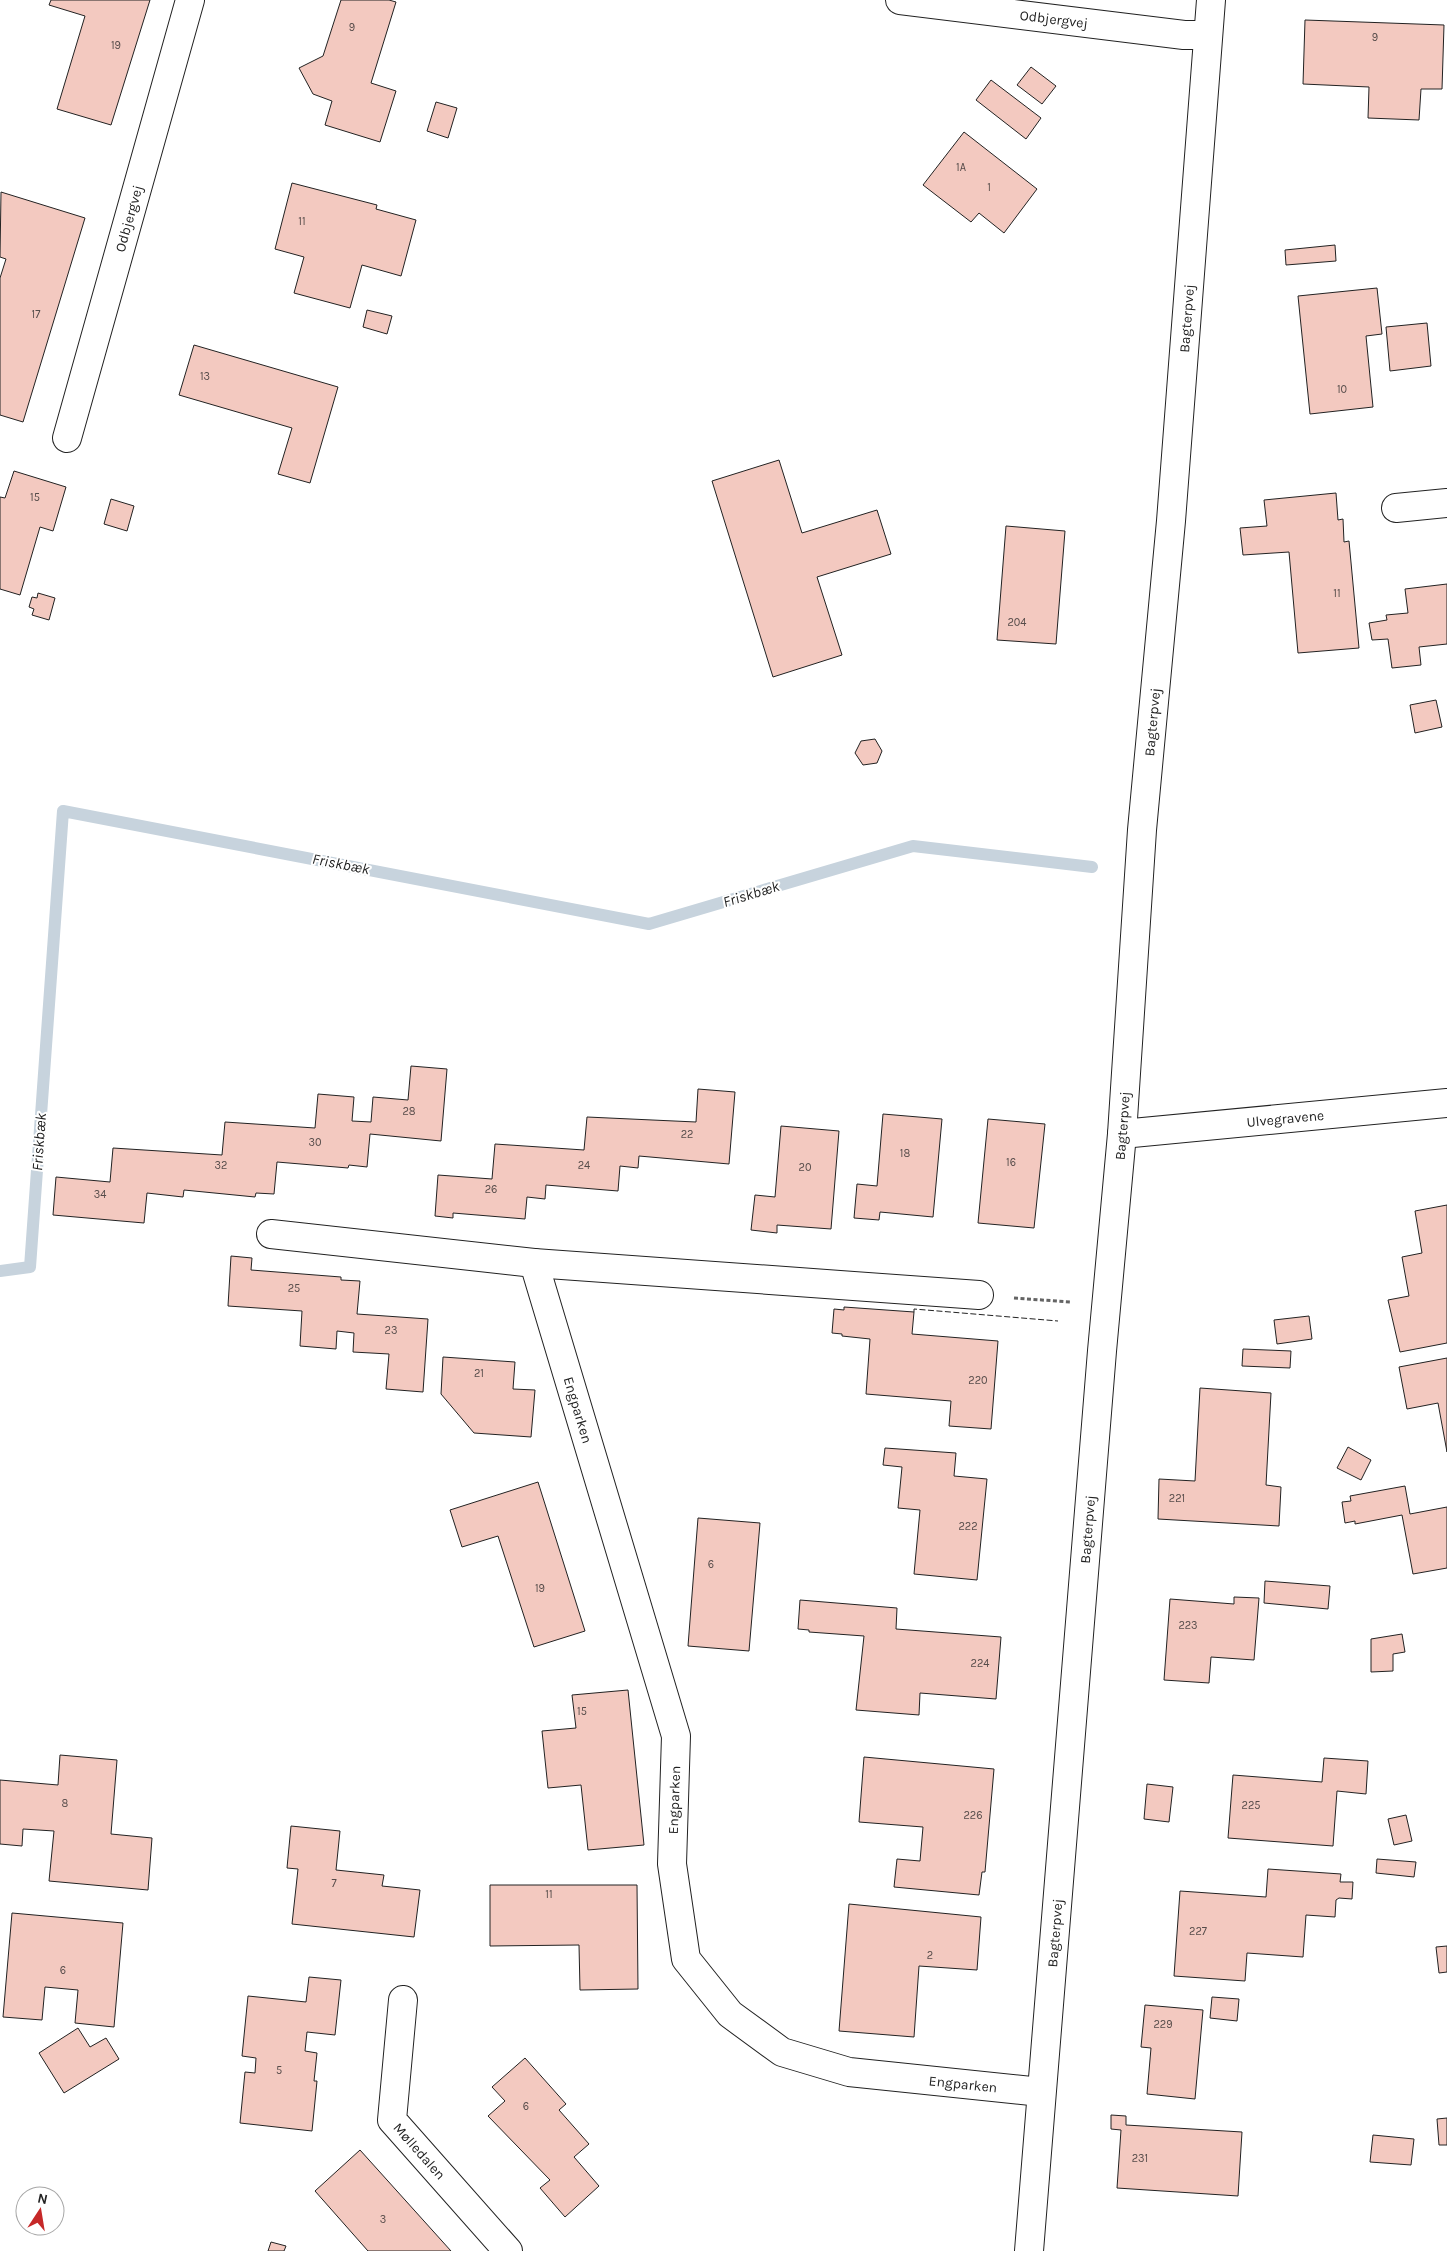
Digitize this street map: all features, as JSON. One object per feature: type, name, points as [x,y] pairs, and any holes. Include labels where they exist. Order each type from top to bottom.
[{"type":"street","name":"Odbjergvej","points":[[67,438],[190,0]]},
{"type":"street","name":"Odbjergvej","points":[[900,0],[1184,35],[1208,36]]},
{"type":"street","name":"Bagterpvej","points":[[1029,2251],[1106,1305],[1122,1134],[1142,830],[1171,521],[1211,0]]},
{"type":"street","points":[[1396,508],[1447,503]]},
{"type":"street","name":"Ulvegravene","points":[[1122,1134],[1447,1102]]},
{"type":"street","points":[[271,1234],[534,1263],[979,1295]]},
{"type":"street","name":"Engparken","points":[[534,1263],[676,1736],[672,1864],[686,1959],[730,2014],[782,2052],[849,2072],[1041,2092]]},
{"type":"street","name":"Mølledalen","points":[[402,2000],[392,2120],[508,2251]]},
{"type":"path","points":[[979,1295],[1106,1305]]},
{"type":"building","points":[[51,0],[150,0],[111,125],[57,109],[85,16],[49,5]]},
{"type":"building","points":[[341,0],[389,0],[396,2],[371,83],[396,91],[380,142],[325,125],[332,101],[313,94],[299,68],[323,56]]},
{"type":"building","points":[[1305,20],[1444,25],[1442,89],[1421,89],[1419,120],[1368,118],[1369,87],[1303,84]]},
{"type":"building","points":[[1031,67],[1056,86],[1042,104],[1017,85]]},
{"type":"building","points":[[991,80],[1041,118],[1026,139],[976,100]]},
{"type":"building","points":[[436,102],[457,108],[448,138],[427,131]]},
{"type":"building","points":[[964,132],[1037,189],[1004,233],[979,213],[971,222],[923,185]]},
{"type":"building","points":[[292,183],[377,205],[376,209],[416,220],[401,276],[362,265],[350,308],[294,293],[304,257],[275,249]]},
{"type":"building","points":[[1,192],[85,218],[23,422],[0,415],[0,278],[6,259],[0,257]]},
{"type":"building","points":[[1335,245],[1336,261],[1286,265],[1285,250]]},
{"type":"building","points":[[1377,288],[1382,334],[1366,336],[1373,407],[1310,414],[1298,296]]},
{"type":"building","points":[[367,310],[392,316],[387,334],[363,327]]},
{"type":"building","points":[[1427,323],[1431,366],[1390,371],[1386,327]]},
{"type":"building","points":[[194,345],[338,387],[310,483],[278,474],[292,428],[179,395]]},
{"type":"building","points":[[779,460],[802,533],[877,510],[891,554],[817,577],[842,655],[773,677],[712,481]]},
{"type":"building","points":[[14,471],[66,487],[53,531],[40,527],[20,595],[0,589],[0,497],[5,498]]},
{"type":"building","points":[[1336,493],[1338,520],[1343,519],[1344,542],[1349,541],[1359,648],[1298,653],[1289,552],[1243,555],[1240,528],[1267,526],[1264,500]]},
{"type":"building","points":[[111,499],[134,506],[127,531],[104,524]]},
{"type":"building","points":[[1006,526],[1065,531],[1056,644],[997,640]]},
{"type":"building","points":[[1447,584],[1447,644],[1419,647],[1421,665],[1392,668],[1388,639],[1372,640],[1369,623],[1387,620],[1386,615],[1408,613],[1405,589]]},
{"type":"building","points":[[38,593],[55,598],[49,620],[32,615],[34,609],[29,607],[32,597],[37,598]]},
{"type":"building","points":[[1436,700],[1442,727],[1415,733],[1410,705]]},
{"type":"building","points":[[875,739],[882,751],[877,763],[863,765],[855,753],[861,741]]},
{"type":"building","points":[[411,1066],[447,1069],[441,1141],[370,1134],[367,1167],[349,1165],[348,1168],[277,1162],[274,1194],[256,1193],[255,1197],[184,1190],[183,1197],[147,1193],[144,1223],[53,1215],[56,1177],[110,1182],[113,1148],[222,1155],[225,1122],[315,1128],[318,1094],[354,1097],[352,1121],[371,1122],[373,1097],[408,1100]]},
{"type":"building","points":[[698,1089],[735,1092],[729,1164],[639,1156],[638,1168],[620,1166],[618,1191],[546,1185],[545,1199],[527,1197],[525,1219],[453,1213],[453,1218],[435,1216],[438,1175],[492,1179],[495,1144],[584,1150],[587,1117],[696,1122]]},
{"type":"building","points":[[883,1114],[942,1119],[933,1217],[880,1212],[879,1220],[854,1218],[857,1184],[877,1186]]},
{"type":"building","points":[[988,1119],[1045,1124],[1034,1228],[978,1223]]},
{"type":"building","points":[[781,1126],[839,1131],[831,1229],[777,1225],[777,1233],[751,1230],[755,1195],[775,1197]]},
{"type":"building","points":[[1447,1205],[1447,1343],[1400,1352],[1388,1300],[1409,1296],[1402,1257],[1422,1253],[1415,1211]]},
{"type":"building","points":[[231,1256],[252,1258],[251,1270],[341,1277],[341,1280],[360,1281],[357,1314],[428,1319],[423,1392],[386,1389],[389,1354],[353,1352],[354,1333],[337,1331],[336,1349],[300,1346],[302,1311],[228,1306]]},
{"type":"building","points":[[844,1307],[914,1312],[912,1334],[998,1341],[991,1429],[949,1426],[951,1401],[866,1394],[870,1339],[832,1333],[834,1309],[844,1310]]},
{"type":"building","points":[[1309,1316],[1312,1339],[1277,1344],[1274,1320]]},
{"type":"building","points":[[1243,1349],[1291,1351],[1290,1368],[1242,1366]]},
{"type":"building","points":[[443,1357],[515,1362],[513,1389],[535,1390],[531,1437],[474,1433],[441,1394]]},
{"type":"building","points":[[1447,1358],[1447,1452],[1438,1403],[1407,1409],[1399,1367]]},
{"type":"building","points":[[1200,1388],[1271,1393],[1266,1485],[1281,1487],[1279,1526],[1158,1519],[1159,1479],[1195,1481]]},
{"type":"building","points":[[1348,1447],[1371,1460],[1361,1480],[1337,1468]]},
{"type":"building","points":[[885,1448],[956,1453],[954,1476],[987,1479],[977,1580],[914,1574],[920,1510],[898,1508],[902,1467],[883,1465]]},
{"type":"building","points":[[538,1482],[585,1631],[534,1647],[498,1536],[462,1547],[450,1510]]},
{"type":"building","points":[[1405,1486],[1410,1514],[1447,1507],[1447,1568],[1413,1574],[1402,1515],[1355,1524],[1355,1521],[1345,1523],[1342,1502],[1351,1501],[1350,1496]]},
{"type":"building","points":[[698,1518],[760,1523],[749,1651],[688,1646]]},
{"type":"building","points":[[1265,1581],[1330,1586],[1328,1609],[1264,1603]]},
{"type":"building","points":[[1234,1597],[1259,1598],[1254,1660],[1211,1657],[1209,1683],[1164,1680],[1170,1599],[1234,1604]]},
{"type":"building","points":[[800,1600],[897,1608],[896,1629],[1001,1637],[996,1699],[920,1693],[919,1715],[856,1710],[864,1636],[809,1632],[809,1630],[798,1629]]},
{"type":"building","points":[[1402,1634],[1405,1652],[1393,1654],[1393,1671],[1371,1672],[1371,1639]]},
{"type":"building","points":[[628,1690],[644,1845],[588,1850],[581,1785],[548,1788],[542,1731],[576,1728],[572,1695]]},
{"type":"building","points":[[60,1755],[117,1760],[111,1834],[152,1838],[148,1890],[49,1881],[54,1831],[23,1829],[22,1846],[0,1844],[0,1780],[58,1785]]},
{"type":"building","points":[[864,1757],[994,1769],[985,1872],[982,1872],[979,1895],[894,1887],[897,1859],[920,1861],[923,1827],[859,1822]]},
{"type":"building","points":[[1324,1758],[1368,1761],[1366,1794],[1337,1791],[1333,1846],[1228,1838],[1233,1775],[1322,1782]]},
{"type":"building","points":[[1147,1784],[1173,1787],[1169,1822],[1144,1819]]},
{"type":"building","points":[[1406,1815],[1412,1841],[1394,1845],[1388,1819]]},
{"type":"building","points":[[291,1826],[340,1831],[336,1870],[384,1875],[382,1886],[420,1890],[414,1937],[292,1924],[298,1869],[287,1868]]},
{"type":"building","points":[[1377,1859],[1416,1862],[1414,1877],[1376,1873]]},
{"type":"building","points":[[1268,1869],[1341,1874],[1340,1882],[1353,1882],[1352,1899],[1339,1898],[1336,1900],[1335,1917],[1306,1915],[1303,1957],[1247,1953],[1245,1981],[1174,1976],[1180,1891],[1266,1897]]},
{"type":"building","points":[[490,1885],[637,1885],[638,1989],[580,1990],[579,1945],[490,1946]]},
{"type":"building","points":[[849,1904],[981,1917],[977,1970],[919,1966],[914,2037],[839,2031]]},
{"type":"building","points":[[12,1913],[123,1923],[114,2027],[75,2023],[78,1990],[45,1987],[42,2020],[3,2017]]},
{"type":"building","points":[[1447,1946],[1447,1972],[1439,1973],[1436,1947]]},
{"type":"building","points":[[309,1977],[341,1980],[335,2035],[307,2032],[305,2051],[317,2053],[314,2081],[317,2081],[312,2131],[240,2123],[245,2072],[255,2073],[256,2058],[242,2056],[248,1996],[306,2002]]},
{"type":"building","points":[[1212,1997],[1239,1999],[1237,2021],[1210,2018]]},
{"type":"building","points":[[1145,2005],[1203,2010],[1195,2099],[1147,2094],[1151,2048],[1141,2047]]},
{"type":"building","points":[[78,2028],[90,2047],[106,2038],[119,2059],[64,2093],[39,2053]]},
{"type":"building","points":[[525,2058],[566,2104],[559,2110],[589,2144],[574,2157],[599,2186],[565,2217],[540,2188],[550,2180],[488,2116],[505,2101],[492,2087]]},
{"type":"building","points":[[1111,2115],[1126,2116],[1126,2125],[1242,2132],[1238,2196],[1117,2188],[1121,2130],[1111,2129]]},
{"type":"building","points":[[1447,2118],[1447,2145],[1439,2145],[1437,2119]]},
{"type":"building","points":[[1373,2135],[1414,2139],[1411,2165],[1370,2162]]},
{"type":"building","points":[[360,2150],[451,2251],[368,2251],[315,2191]]},
{"type":"building","points":[[271,2242],[286,2246],[284,2251],[268,2251]]},
{"type":"waterway","name":"Friskbæk","points":[[0,1271],[30,1267],[63,811],[649,924],[913,846],[1092,867]]},
{"type":"fence","points":[[914,1312],[914,1309],[1058,1321]]}]
